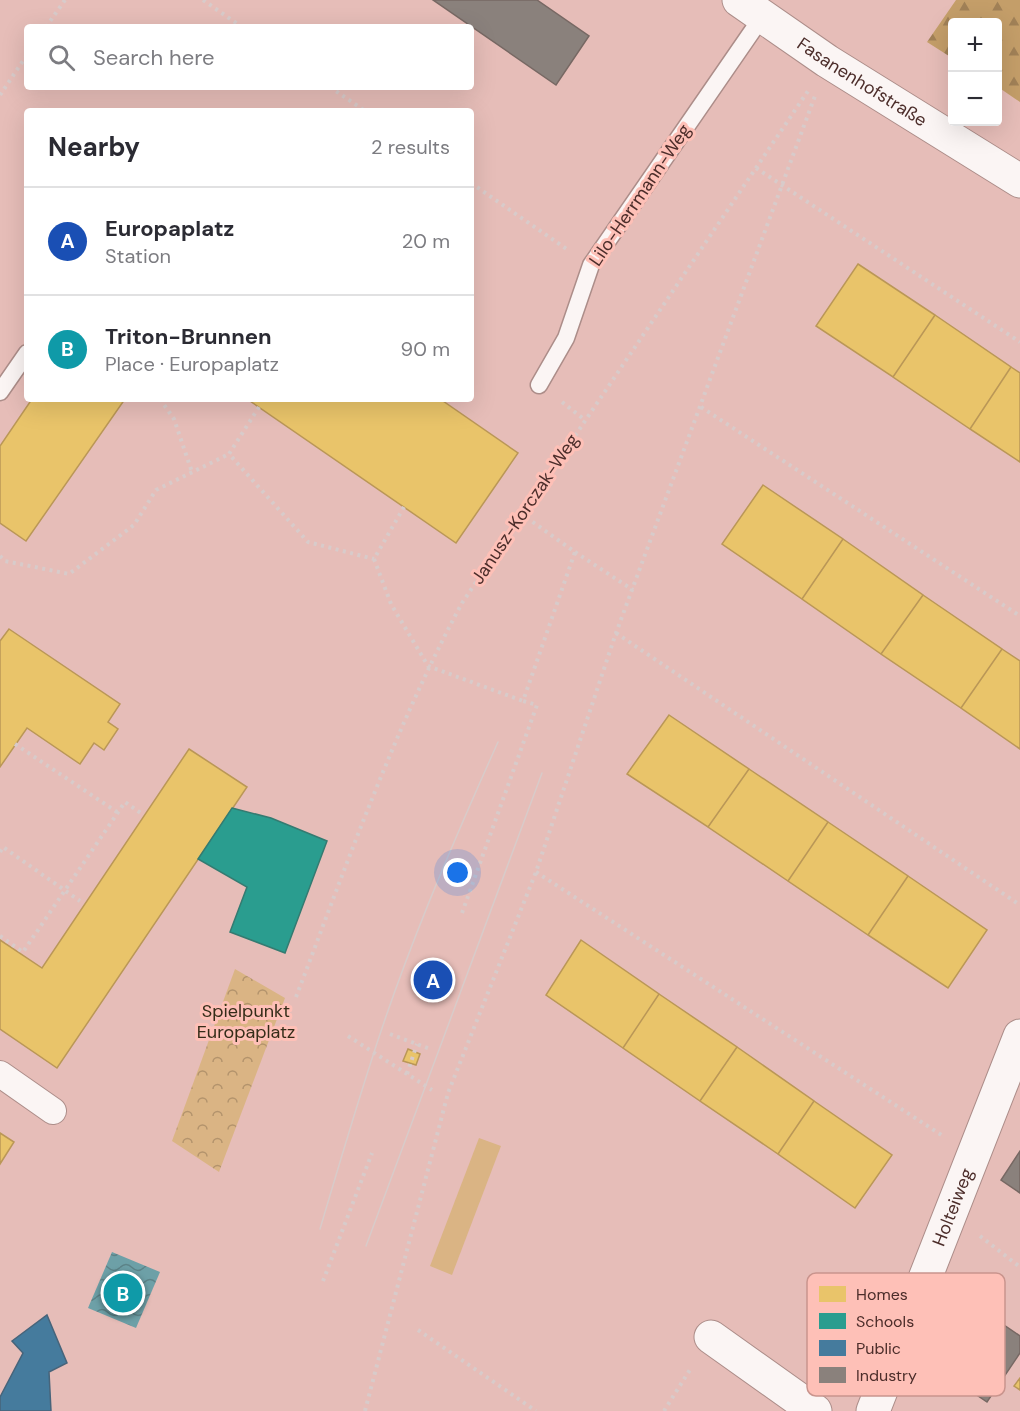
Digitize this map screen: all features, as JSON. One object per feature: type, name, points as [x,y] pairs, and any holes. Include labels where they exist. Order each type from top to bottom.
[{"type":"street","name":"Fasanenhofstraße","points":[[751,8],[827,61],[1020,181]]},
{"type":"street","name":"Holteiweg","points":[[927,1273],[1020,1036]]},
{"type":"street","points":[[0,1074],[53,1111]]},
{"type":"street","points":[[711,1337],[815,1411]]},
{"type":"street","name":"Holteiweg","points":[[873,1411],[879,1396]]},
{"type":"lane","name":"Lilo-Herrmann-Weg","points":[[539,385],[566,338],[591,265],[751,8]]},
{"type":"lane","points":[[0,392],[24,357]]},
{"type":"path","points":[[48,24],[65,0]]},
{"type":"path","points":[[203,0],[238,24]]},
{"type":"path","points":[[0,95],[24,59]]},
{"type":"path","points":[[365,1411],[448,1093],[536,872],[616,633],[783,187],[827,61]]},
{"type":"path","name":"Janusz-Korczak-Weg","points":[[296,997],[388,760],[428,666],[462,603],[520,513],[827,61]]},
{"type":"path","points":[[334,90],[361,108]]},
{"type":"path","points":[[756,168],[1020,342]]},
{"type":"path","points":[[474,185],[591,265]]},
{"type":"path","points":[[162,402],[174,419],[192,472]]},
{"type":"path","points":[[0,556],[5,561],[69,574],[134,525],[156,490],[229,454],[259,407]]},
{"type":"path","points":[[701,408],[1020,616]]},
{"type":"path","points":[[229,454],[308,542],[374,559]]},
{"type":"path","points":[[374,559],[404,507]]},
{"type":"path","points":[[520,513],[633,590]]},
{"type":"path","points":[[523,701],[575,552]]},
{"type":"path","points":[[374,559],[391,604],[428,666],[537,705],[462,914]]},
{"type":"path","points":[[616,633],[1020,905]]},
{"type":"path","points":[[15,744],[117,812]]},
{"type":"path","points":[[0,936],[23,952],[125,802],[142,814]]},
{"type":"path","points":[[0,852],[3,847],[80,901]]},
{"type":"path","points":[[536,872],[973,1156]]},
{"type":"path","points":[[390,1034],[430,1049]]},
{"type":"path","points":[[348,1036],[432,1090]]},
{"type":"path","points":[[406,1074],[417,1044]]},
{"type":"path","points":[[323,1281],[372,1153]]},
{"type":"path","points":[[950,1214],[1020,1267]]},
{"type":"path","points":[[418,1330],[536,1411]]},
{"type":"path","points":[[664,1411],[711,1337]]},
{"type":"green space","points":[[956,0],[1020,0],[1020,102],[1002,90],[1002,18],[948,18],[948,55],[927,42]]},
{"type":"green space","name":"Spielpunkt Europaplatz","points":[[235,969],[285,998],[219,1172],[172,1141]]},
{"type":"green space","points":[[479,1138],[501,1146],[452,1275],[430,1266]]},
{"type":"water","points":[[112,1252],[160,1272],[136,1328],[88,1308]]},
{"type":"building: Homes","points":[[858,264],[935,315],[893,377],[816,326]]},
{"type":"building: Homes","points":[[935,315],[1011,367],[970,429],[893,377]]},
{"type":"building: Homes","points":[[1011,367],[1020,373],[1020,462],[970,429]]},
{"type":"building: Homes","points":[[30,402],[123,402],[26,541],[0,523],[0,446]]},
{"type":"building: Homes","points":[[251,402],[444,402],[518,453],[456,543]]},
{"type":"building: Homes","points":[[763,485],[843,539],[802,599],[722,544]]},
{"type":"building: Homes","points":[[843,539],[923,595],[881,654],[802,599]]},
{"type":"building: Homes","points":[[923,595],[1002,649],[961,708],[881,654]]},
{"type":"building: Homes","points":[[9,629],[120,704],[108,722],[118,729],[104,750],[94,743],[80,764],[27,728],[0,767],[0,641]]},
{"type":"building: Homes","points":[[1002,649],[1020,661],[1020,749],[961,708]]},
{"type":"building: Homes","points":[[669,715],[749,769],[708,827],[627,774]]},
{"type":"building: Homes","points":[[189,749],[247,787],[57,1068],[0,1029],[0,940],[42,968]]},
{"type":"building: Homes","points":[[749,769],[828,822],[788,881],[708,827]]},
{"type":"building: Homes","points":[[828,822],[908,876],[868,935],[788,881]]},
{"type":"building: Homes","points":[[908,876],[987,930],[948,988],[868,935]]},
{"type":"building: Homes","points":[[581,940],[659,994],[623,1048],[546,995]]},
{"type":"building: Homes","points":[[659,994],[737,1047],[700,1101],[623,1048]]},
{"type":"building: Homes","points":[[737,1047],[814,1101],[778,1154],[700,1101]]},
{"type":"building: Homes","points":[[408,1049],[420,1054],[416,1065],[403,1061]]},
{"type":"building: Homes","points":[[814,1101],[892,1155],[855,1208],[778,1154]]},
{"type":"building: Homes","points":[[0,1133],[14,1142],[0,1164]]},
{"type":"building: Homes","points":[[1020,1378],[1020,1390],[1014,1386]]},
{"type":"building: Schools","points":[[232,808],[271,818],[327,841],[285,953],[230,932],[247,887],[198,859]]},
{"type":"building: Public","points":[[47,1315],[67,1363],[49,1372],[51,1411],[0,1411],[0,1397],[23,1353],[12,1341]]},
{"type":"building: Industry","points":[[433,0],[537,0],[589,36],[556,85],[474,28],[474,24],[468,24]]},
{"type":"building: Industry","points":[[1020,1151],[1020,1193],[1001,1180]]},
{"type":"building: Industry","points":[[1005,1326],[1020,1336],[1020,1353],[1005,1375]]},
{"type":"building: Industry","points":[[978,1396],[991,1396],[987,1402]]},
{"type":"tram line","points":[[320,1229],[397,985],[445,863],[498,742]]},
{"type":"tram line","points":[[366,1246],[542,773]]},
{"type":"place","name":"Europaplatz","points":[[433,980]]},
{"type":"place","name":"Triton-Brunnen","points":[[123,1293]]}]
